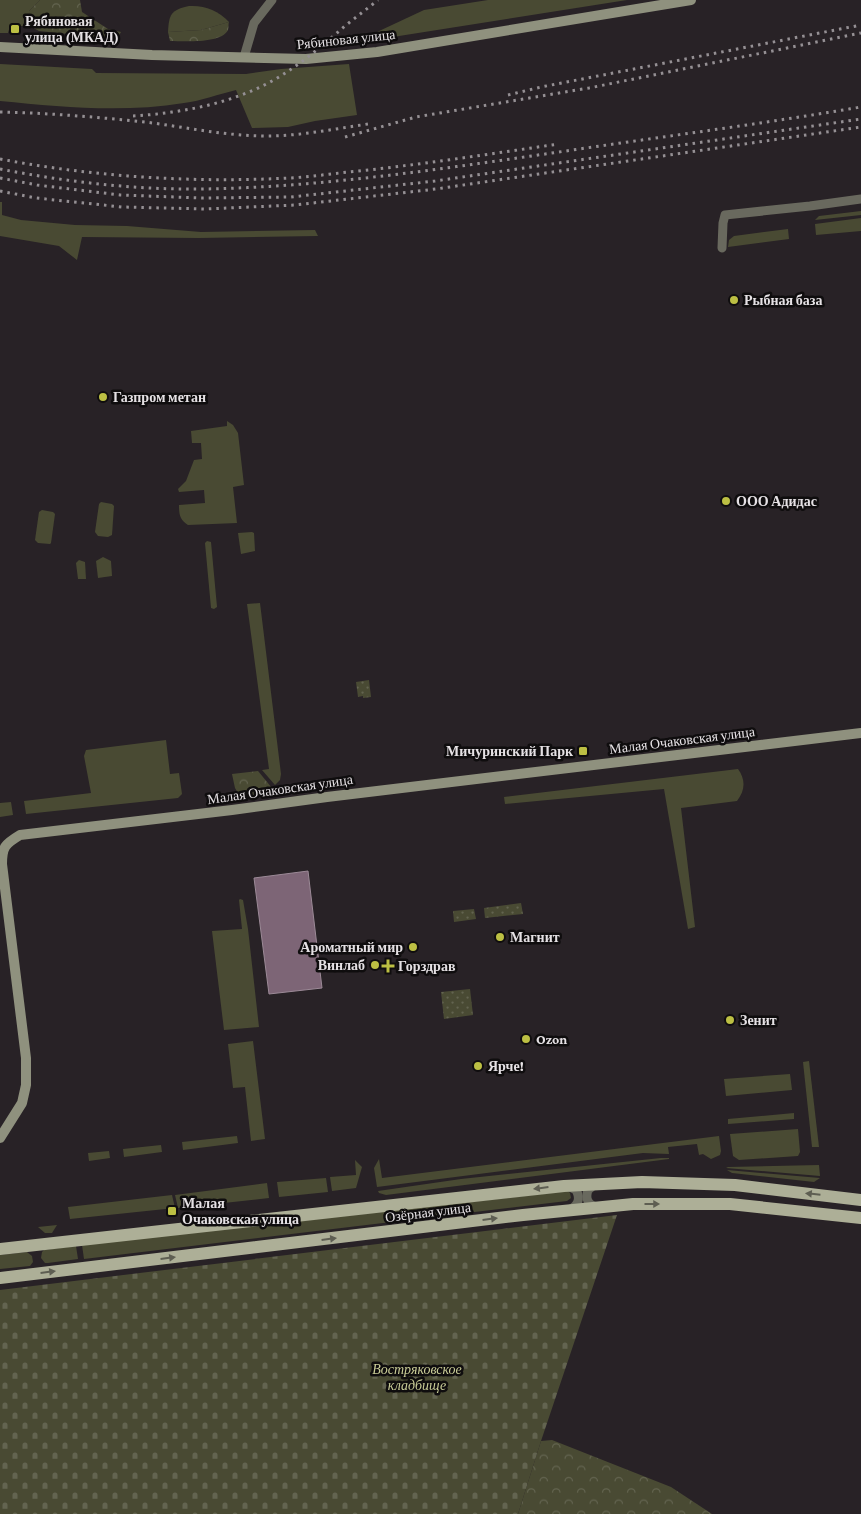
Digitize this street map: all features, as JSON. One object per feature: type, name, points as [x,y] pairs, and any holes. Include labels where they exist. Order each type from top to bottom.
[{"type":"main road","name":"Озёрная улица","points":[[0,1249],[564,1186],[598,1184],[642,1182],[735,1185],[861,1200]]},
{"type":"main road","name":"Озёрная улица","points":[[0,1278],[568,1210],[633,1204],[730,1204],[861,1218]]},
{"type":"street","points":[[244,57],[254,23],[272,0]]},
{"type":"street","name":"Рябиновая улица","points":[[0,47],[152,55],[306,59],[377,52],[691,0]]},
{"type":"street","points":[[722,248],[725,215],[861,199]]},
{"type":"street","name":"Малая Очаковская улица","points":[[0,1138],[22,1103],[26,1085],[26,1058],[2,864],[2,852],[6,845],[20,835],[861,733]]},
{"type":"street","points":[[598,1184],[590,1187],[587,1198],[591,1205],[599,1208]]},
{"type":"street","points":[[564,1186],[573,1187],[578,1194],[576,1206],[568,1210]]},
{"type":"green space","points":[[0,0],[40,0],[29,11],[30,26],[10,26],[8,33],[0,33]]},
{"type":"green space","points":[[40,0],[80,0],[82,12],[108,29],[121,32],[117,39],[39,31],[30,26],[29,11]]},
{"type":"green space","points":[[488,0],[627,0],[361,42],[362,39],[424,10]]},
{"type":"green space","points":[[200,6],[210,9],[220,14],[229,22],[201,30],[168,32],[172,14],[178,9]]},
{"type":"green space","points":[[229,22],[228,30],[218,38],[202,41],[170,41],[168,32],[201,30]]},
{"type":"green space","points":[[0,64],[92,69],[96,73],[246,74],[281,69],[349,64],[357,115],[288,127],[252,128],[236,90],[190,102],[138,108],[69,107],[0,101]]},
{"type":"green space","points":[[0,202],[2,202],[2,215],[21,220],[201,232],[315,230],[318,236],[82,237],[77,260],[59,246],[0,236]]},
{"type":"green space","points":[[861,211],[861,215],[815,220],[819,216]]},
{"type":"green space","points":[[861,218],[861,231],[816,235],[815,224]]},
{"type":"green space","points":[[788,229],[789,239],[728,247],[729,240],[734,236]]},
{"type":"green space","points":[[227,421],[233,425],[238,433],[244,485],[233,487],[237,523],[188,525],[180,517],[179,505],[205,503],[204,490],[179,492],[178,489],[186,481],[194,460],[202,459],[201,443],[192,443],[191,431],[227,426]]},
{"type":"green space","points":[[101,502],[114,506],[112,535],[108,537],[98,536],[95,532],[99,504]]},
{"type":"green space","points":[[42,510],[55,514],[50,544],[38,543],[35,540],[39,512]]},
{"type":"green space","points":[[238,533],[254,533],[255,551],[241,554]]},
{"type":"green space","points":[[207,541],[211,542],[217,607],[214,609],[211,608],[205,543]]},
{"type":"green space","points":[[103,557],[111,561],[112,576],[98,578],[96,561]]},
{"type":"green space","points":[[79,560],[85,562],[86,579],[78,579],[76,563]]},
{"type":"green space","points":[[260,603],[281,774],[280,780],[275,785],[262,770],[269,769],[247,604]]},
{"type":"green space","points":[[369,680],[371,697],[358,697],[356,682]]},
{"type":"green space","points":[[166,740],[170,774],[179,773],[182,794],[178,798],[26,814],[24,801],[91,793],[84,756],[86,750]]},
{"type":"green space","points":[[738,769],[744,785],[737,801],[681,808],[695,927],[688,929],[664,789],[505,804],[504,797]]},
{"type":"green space","points":[[258,771],[272,788],[266,794],[241,798],[235,788],[232,774]]},
{"type":"green space","points":[[11,802],[13,815],[0,817],[0,803]]},
{"type":"green space","points":[[240,899],[243,900],[248,929],[259,1027],[224,1030],[212,931],[242,929]]},
{"type":"green space","points":[[521,903],[523,914],[485,918],[484,908]]},
{"type":"green space","points":[[474,909],[476,919],[454,922],[453,911]]},
{"type":"green space","points":[[470,989],[473,1015],[444,1019],[441,992]]},
{"type":"green space","points":[[253,1041],[265,1139],[251,1141],[245,1087],[233,1088],[228,1044]]},
{"type":"green space","points":[[809,1061],[819,1147],[812,1147],[803,1062]]},
{"type":"green space","points":[[790,1074],[792,1090],[726,1096],[724,1079]]},
{"type":"green space","points":[[794,1113],[794,1119],[728,1124],[728,1119]]},
{"type":"green space","points":[[798,1129],[800,1152],[798,1156],[739,1160],[733,1156],[730,1134]]},
{"type":"green space","points":[[237,1136],[238,1143],[183,1150],[182,1142]]},
{"type":"green space","points":[[719,1136],[720,1155],[711,1159],[703,1154],[699,1155],[697,1144],[668,1147],[669,1154],[643,1153],[377,1187],[374,1168],[379,1159],[382,1178]]},
{"type":"green space","points":[[161,1145],[162,1152],[124,1157],[123,1149]]},
{"type":"green space","points":[[109,1151],[110,1158],[89,1161],[88,1153]]},
{"type":"green space","points":[[661,1158],[669,1159],[386,1195],[378,1191],[461,1179]]},
{"type":"green space","points":[[355,1160],[362,1167],[356,1188],[332,1191],[330,1177],[356,1175]]},
{"type":"green space","points":[[819,1165],[820,1176],[726,1168],[728,1167]]},
{"type":"green space","points":[[727,1170],[820,1178],[814,1182],[732,1173]]},
{"type":"green space","points":[[326,1178],[328,1192],[279,1197],[277,1182]]},
{"type":"green space","points":[[267,1183],[269,1198],[178,1208],[175,1195]]},
{"type":"green space","points":[[568,1191],[571,1198],[567,1201],[84,1259],[82,1245]]},
{"type":"green space","points":[[172,1195],[175,1208],[70,1219],[68,1207]]},
{"type":"green space","name":"Востряковское кладбище","points":[[617,1215],[518,1514],[0,1514],[0,1290]]},
{"type":"green space","points":[[57,1225],[52,1233],[45,1233],[38,1227]]},
{"type":"green space","points":[[76,1246],[78,1259],[45,1263],[41,1258],[44,1250]]},
{"type":"green space","points":[[27,1252],[32,1256],[33,1262],[30,1266],[0,1269],[0,1255]]},
{"type":"green space","points":[[552,1440],[671,1487],[712,1514],[518,1514],[541,1441]]},
{"type":"shaded area","points":[[308,871],[322,988],[269,994],[254,878]]},
{"type":"railway","points":[[133,116],[187,110],[239,96],[256,89],[301,62],[378,0]]},
{"type":"railway","points":[[508,95],[861,25]]},
{"type":"railway","points":[[345,137],[416,117],[589,88],[861,33]]},
{"type":"railway","points":[[0,169],[51,178],[127,187],[204,189],[293,185],[470,165],[861,107]]},
{"type":"railway","points":[[0,112],[127,120],[251,136],[292,135],[368,124]]},
{"type":"railway","points":[[0,178],[37,185],[120,195],[202,198],[291,197],[435,181],[861,119]]},
{"type":"railway","points":[[0,191],[36,198],[122,207],[205,209],[295,205],[436,189],[861,127]]},
{"type":"railway","points":[[0,159],[108,174],[217,180],[304,177],[559,144]]},
{"type":"place","name":"Рябиновая улица (МКАД)","points":[[15,29]]},
{"type":"place","name":"Рыбная база","points":[[734,300]]},
{"type":"place","name":"Газпром метан","points":[[103,397]]},
{"type":"place","name":"ООО Адидас","points":[[726,501]]},
{"type":"place","name":"Мичуринский Парк","points":[[583,751]]},
{"type":"place","name":"Магнит","points":[[500,937]]},
{"type":"place","name":"Ароматный мир","points":[[413,947]]},
{"type":"place","name":"Винлаб","points":[[375,965]]},
{"type":"place","name":"Горздрав","points":[[388,966]]},
{"type":"place","name":"Зенит","points":[[730,1020]]},
{"type":"place","name":"Ozon","points":[[526,1039]]},
{"type":"place","name":"Ярче!","points":[[478,1066]]},
{"type":"place","name":"Малая Очаковская улица","points":[[172,1211]]}]
